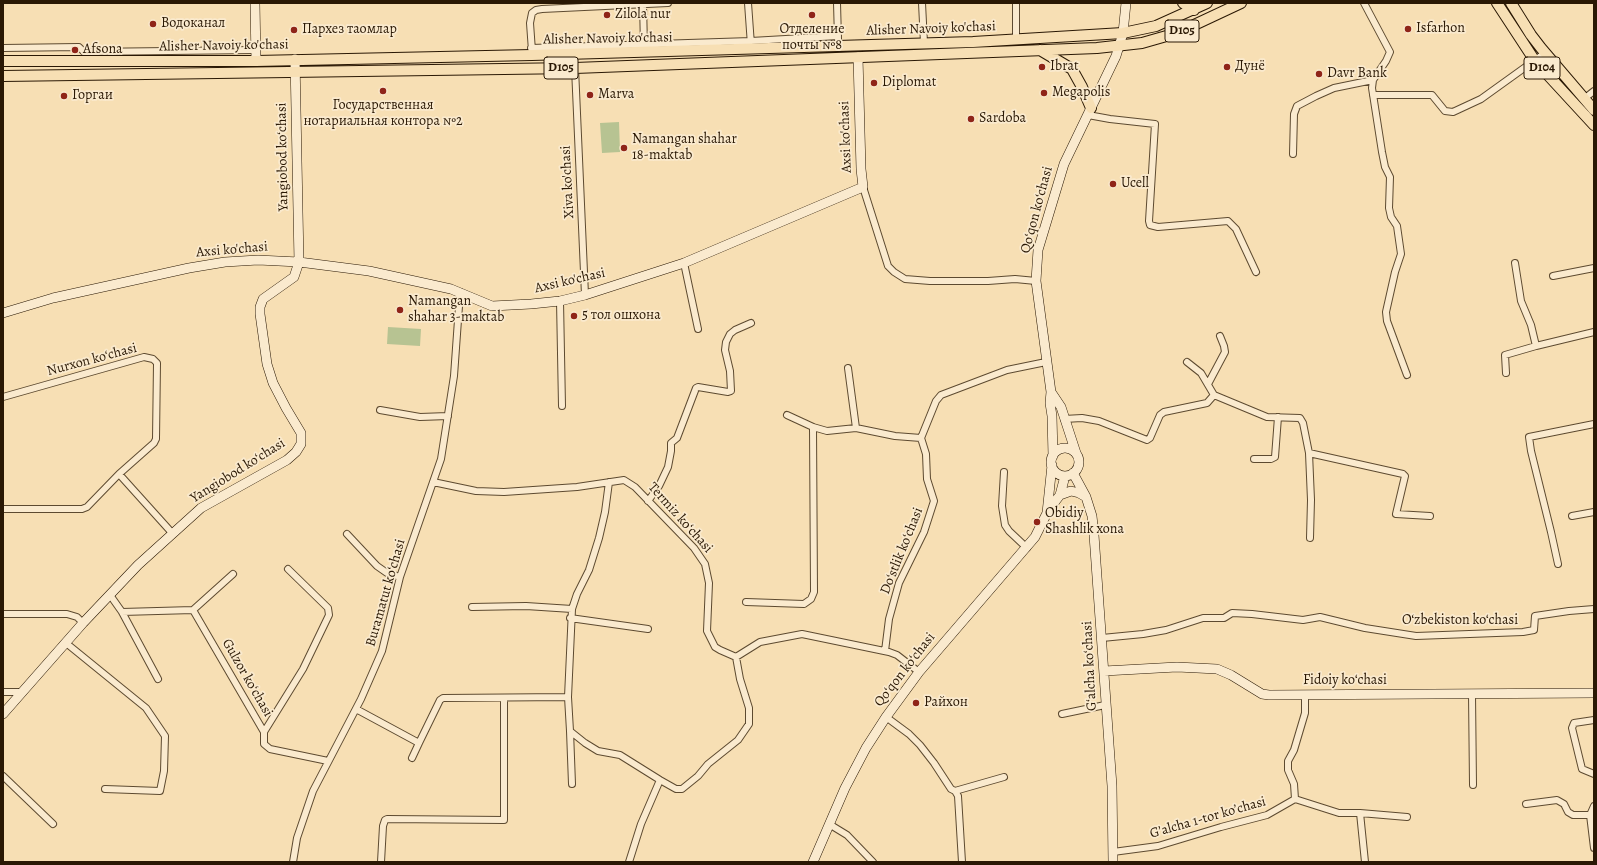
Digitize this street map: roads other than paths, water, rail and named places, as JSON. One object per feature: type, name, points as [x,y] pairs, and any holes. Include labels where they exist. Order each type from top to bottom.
[{"type":"main road","points":[[1183,3],[1194,10]]},
{"type":"main road","name":"Alisher Navoiy ko'chasi","points":[[3,61],[256,60],[838,41],[924,43],[1122,34],[1156,26],[1207,3]]},
{"type":"main road","name":"D105","points":[[1119,46],[1142,43],[1177,33],[1241,3]]},
{"type":"main road","name":"D104","points":[[1497,3],[1536,61],[1594,126]]},
{"type":"main road","name":"D104","points":[[1511,3],[1531,35],[1594,110]]},
{"type":"main road","name":"Alisher Navoiy ko'chasi","points":[[3,76],[575,68],[1119,46]]},
{"type":"main road","points":[[1040,50],[1072,69],[1082,87],[1089,111]]},
{"type":"street","points":[[255,3],[256,60]]},
{"type":"street","points":[[532,51],[531,17],[536,10],[668,3]]},
{"type":"street","points":[[748,3],[751,45]]},
{"type":"street","points":[[837,3],[838,41]]},
{"type":"street","points":[[922,3],[924,43]]},
{"type":"street","points":[[1016,3],[1016,39]]},
{"type":"street","name":"Qoʻqon koʻchasi","points":[[813,862],[829,824],[866,748],[886,717],[919,672],[1028,548],[1038,533],[1046,513],[1052,461],[1052,416],[1050,403],[1051,392],[1036,281],[1038,250],[1064,164],[1116,56],[1122,34],[1126,3]]},
{"type":"street","points":[[1364,3],[1390,52],[1386,61],[1373,80],[1382,152],[1385,167],[1390,177],[1390,213],[1398,233],[1401,254],[1395,272],[1386,312],[1387,321],[1407,375]]},
{"type":"street","points":[[643,4],[644,48]]},
{"type":"street","points":[[3,48],[79,48],[84,52],[256,50]]},
{"type":"street","points":[[1374,95],[1432,95],[1445,111],[1453,112],[1481,99],[1536,61],[1545,53]]},
{"type":"street","name":"Axsi ko'chasi","points":[[3,312],[53,298],[196,267],[225,262],[258,260],[299,262],[362,269],[460,292],[492,306],[560,301],[585,295],[684,263],[863,187],[861,169],[858,57]]},
{"type":"street","name":"Yangiobod koʻchasi","points":[[3,714],[83,623],[138,565],[201,508],[287,460],[300,448],[302,438],[301,433],[273,383],[267,364],[260,314],[260,307],[263,299],[294,278],[299,262],[295,59]]},
{"type":"street","name":"Xiva ko'chasi","points":[[575,68],[585,295]]},
{"type":"street","points":[[1293,154],[1294,114],[1297,106],[1334,88],[1373,80]]},
{"type":"street","points":[[1585,98],[1594,91]]},
{"type":"street","points":[[1089,111],[1110,119],[1155,124],[1150,225],[1158,227],[1228,221],[1236,229],[1256,272]]},
{"type":"street","points":[[863,187],[888,266],[894,272],[906,279],[930,281],[988,281],[1015,279],[1036,281]]},
{"type":"street","points":[[684,263],[698,330]]},
{"type":"street","points":[[1515,264],[1521,300],[1531,325],[1536,346]]},
{"type":"street","points":[[1553,276],[1594,268]]},
{"type":"street","name":"Buramatut koʻchasi","points":[[292,862],[297,838],[313,791],[356,709],[382,651],[400,577],[441,459],[454,376],[460,292]]},
{"type":"street","points":[[560,301],[562,406]]},
{"type":"street","points":[[648,501],[659,486],[668,468],[671,443],[677,438],[696,388],[698,387],[728,392],[731,391],[730,371],[724,350],[726,342],[730,334],[735,330],[751,324]]},
{"type":"street","points":[[1506,373],[1505,355],[1594,332]]},
{"type":"street","points":[[1208,384],[1225,352],[1220,336]]},
{"type":"street","name":"Nurxon koʻchasi","points":[[3,397],[144,357],[153,359],[157,363],[158,367],[156,439],[154,443],[119,474],[87,507],[82,509],[3,509]]},
{"type":"street","points":[[787,415],[813,427],[827,431],[856,428],[895,436],[921,438],[936,401],[941,395],[1007,370],[1046,362]]},
{"type":"street","points":[[1187,362],[1201,373],[1214,395],[1267,416],[1300,418],[1303,423],[1309,453],[1311,500],[1310,538]]},
{"type":"street","points":[[848,368],[856,428]]},
{"type":"street","name":"Qoʻqon koʻchasi","points":[[1051,392],[1061,407],[1076,453]]},
{"type":"street","points":[[1064,419],[1082,418],[1099,421],[1147,440],[1150,438],[1160,415],[1164,412],[1207,403],[1214,395]]},
{"type":"street","points":[[380,410],[420,417],[448,416]]},
{"type":"street","points":[[1254,459],[1271,459],[1275,457],[1278,417]]},
{"type":"street","points":[[1558,564],[1552,532],[1530,451],[1529,437],[1594,424]]},
{"type":"street","points":[[746,602],[804,604],[811,599],[814,592],[813,427]]},
{"type":"street","name":"Doʻstlik koʻchasi","points":[[885,651],[888,619],[897,588],[924,532],[934,501],[927,479],[926,454],[921,438]]},
{"type":"street","points":[[1059,450],[1072,450],[1076,453],[1079,462],[1078,466],[1069,475],[1056,473],[1052,461],[1059,450]]},
{"type":"street","points":[[1309,453],[1403,474],[1405,476],[1396,514],[1430,516]]},
{"type":"street","points":[[1004,472],[1002,506],[1005,525],[1009,531],[1028,548]]},
{"type":"street","points":[[119,474],[172,534]]},
{"type":"street","name":"Qoʻqon koʻchasi","points":[[1046,513],[1060,495],[1069,475]]},
{"type":"street","name":"Gʻalcha koʻchasi","points":[[1069,475],[1086,497],[1092,516],[1112,786],[1113,862]]},
{"type":"street","name":"Termiz koʻchasi","points":[[433,482],[476,491],[504,492],[577,487],[624,480],[630,482],[694,548],[705,564],[709,583],[708,631],[715,647],[736,657]]},
{"type":"street","points":[[572,784],[568,697],[570,618],[577,594],[589,570],[599,538],[605,512],[609,482]]},
{"type":"street","points":[[1060,495],[1071,491],[1086,497]]},
{"type":"street","points":[[1572,516],[1594,512]]},
{"type":"street","points":[[347,534],[377,566],[387,573],[400,577]]},
{"type":"street","points":[[264,732],[303,669],[329,615],[328,608],[288,569]]},
{"type":"street","points":[[122,612],[193,610],[233,574]]},
{"type":"street","points":[[110,595],[122,612],[158,679]]},
{"type":"street","points":[[472,607],[526,606],[572,609]]},
{"type":"street","name":"Oʻzbekiston koʻchasi","points":[[1102,638],[1166,630],[1203,618],[1224,618],[1232,613],[1303,620],[1320,617],[1365,628],[1416,636],[1523,632],[1534,630],[1535,616],[1594,609]]},
{"type":"street","name":"Gulzor koʻchasi","points":[[193,610],[264,732],[264,744],[270,748],[328,761]]},
{"type":"street","points":[[3,614],[67,614],[77,617],[83,623]]},
{"type":"street","points":[[570,618],[648,629]]},
{"type":"street","points":[[570,731],[598,751],[622,756],[676,789],[682,789],[691,783],[708,764],[743,734],[749,724],[749,708],[740,679],[736,657],[760,642],[802,634],[885,651],[898,656],[919,672]]},
{"type":"street","points":[[66,643],[146,708],[165,736],[164,771],[160,791],[105,788]]},
{"type":"street","name":"Fidoiy koʻchasi","points":[[1104,671],[1141,668],[1206,667],[1217,669],[1231,675],[1262,694],[1269,695],[1306,696],[1594,693]]},
{"type":"street","points":[[3,692],[23,692]]},
{"type":"street","points":[[1472,694],[1473,785]]},
{"type":"street","points":[[1306,696],[1305,713],[1294,750],[1288,761],[1288,770],[1294,784],[1295,799],[1338,813],[1360,813],[1407,817]]},
{"type":"street","points":[[412,758],[442,698],[568,697]]},
{"type":"street","points":[[381,862],[383,826],[385,820],[387,819],[504,820],[504,698]]},
{"type":"street","points":[[1062,714],[1105,705]]},
{"type":"street","points":[[356,709],[419,742]]},
{"type":"street","points":[[886,717],[909,734],[920,745],[951,789],[955,791],[958,796],[962,862]]},
{"type":"street","points":[[1594,720],[1574,723],[1572,728],[1582,769],[1594,774]]},
{"type":"street","points":[[3,776],[53,824]]},
{"type":"street","points":[[955,791],[1004,777]]},
{"type":"street","points":[[629,862],[641,824],[660,780]]},
{"type":"street","name":"Gʼalcha 1-tor koʼchasi","points":[[1113,852],[1158,846],[1267,815],[1295,799]]},
{"type":"street","points":[[1526,804],[1557,800],[1564,804],[1568,812],[1573,815],[1590,815]]},
{"type":"street","points":[[1594,806],[1590,815],[1594,848]]},
{"type":"street","points":[[1360,813],[1365,862]]},
{"type":"street","points":[[829,824],[847,835],[873,862]]},
{"type":"place","name":"Zilola nur","points":[[607,15]]},
{"type":"place","name":"Отделение почты №8","points":[[812,15]]},
{"type":"place","name":"Водоканал","points":[[153,24]]},
{"type":"place","name":"Isfarhon","points":[[1408,29]]},
{"type":"place","name":"Пархез таомлар","points":[[294,30]]},
{"type":"place","name":"Afsona","points":[[75,50]]},
{"type":"place","name":"Ibrat","points":[[1042,67]]},
{"type":"place","name":"Дунё","points":[[1227,67]]},
{"type":"place","name":"Davr Bank","points":[[1319,74]]},
{"type":"place","name":"Diplomat","points":[[874,83]]},
{"type":"place","name":"Государственная нотариальная контора №2","points":[[383,91]]},
{"type":"place","name":"Megapolis","points":[[1044,93]]},
{"type":"place","name":"Marva","points":[[590,95]]},
{"type":"place","name":"Горгаи","points":[[64,96]]},
{"type":"place","name":"Sardoba","points":[[971,119]]},
{"type":"place","name":"Namangan shahar 18-maktab","points":[[624,148]]},
{"type":"place","name":"Ucell","points":[[1113,184]]},
{"type":"place","name":"Namangan shahar 3-maktab","points":[[400,310]]},
{"type":"place","name":"5 тол ошхона","points":[[574,316]]},
{"type":"place","name":"Obidiy Shashlik xona","points":[[1037,522]]},
{"type":"place","name":"Райхон","points":[[916,703]]}]
